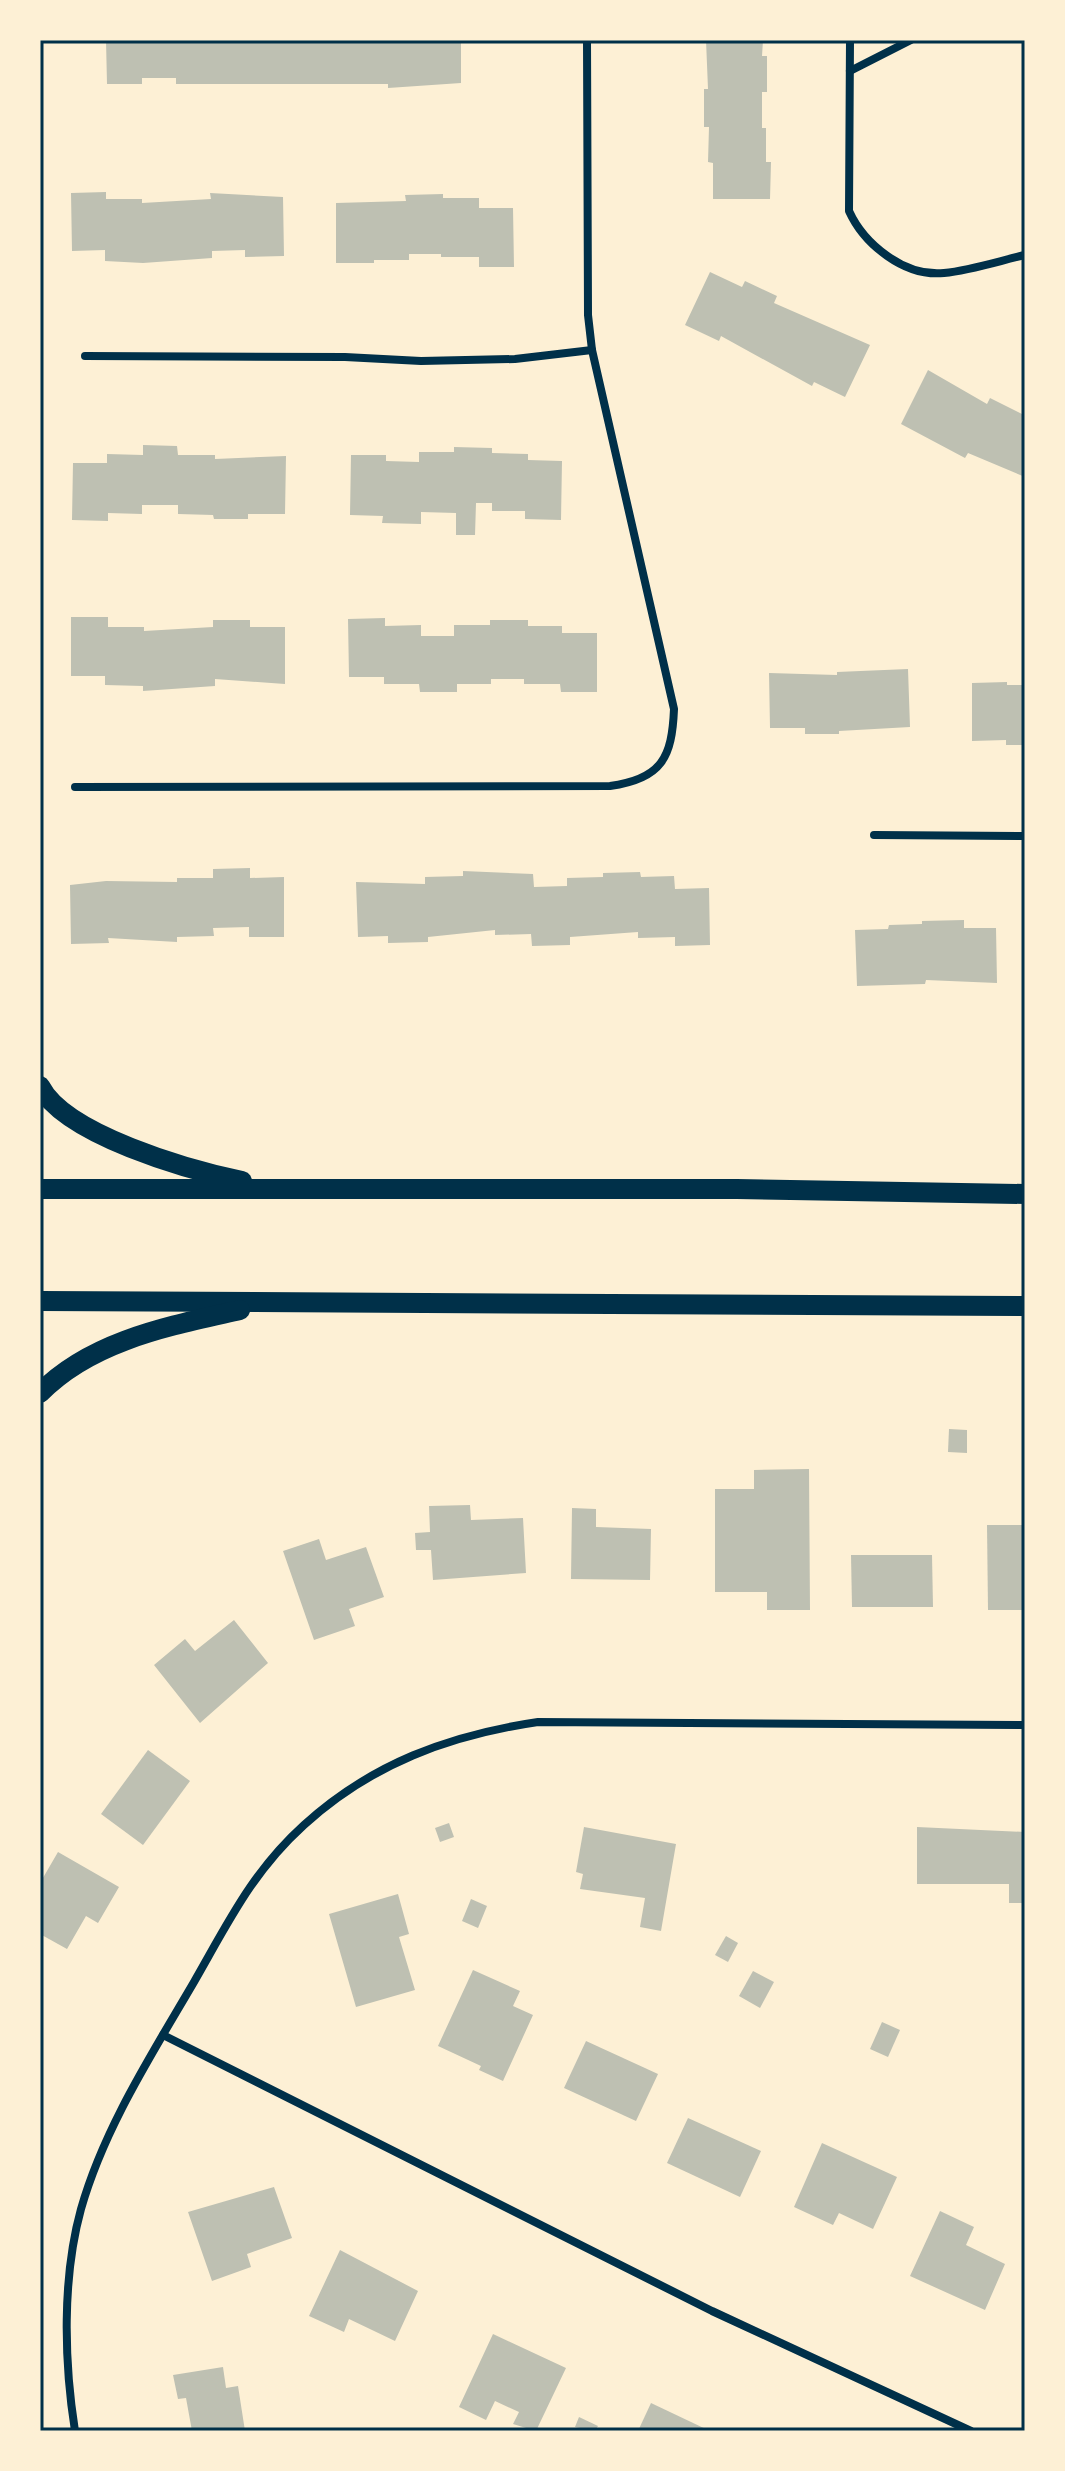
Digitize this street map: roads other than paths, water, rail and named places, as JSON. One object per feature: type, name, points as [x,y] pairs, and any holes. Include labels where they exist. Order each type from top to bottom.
[{"type":"main road","points":[[40,1086],[45,1096],[67,1117],[139,1151],[215,1176],[281,1190]]},
{"type":"main road","points":[[40,1189],[737,1189],[1025,1194]]},
{"type":"main road","points":[[40,1301],[1025,1306]]},
{"type":"main road","points":[[40,1393],[56,1377],[93,1354],[165,1327],[275,1303]]},
{"type":"street","points":[[75,787],[610,786],[643,776],[666,760],[673,742],[674,709],[592,350],[588,315],[587,40]]},
{"type":"street","points":[[850,40],[849,211],[858,231],[870,245],[910,267],[941,273],[1025,255]]},
{"type":"street","points":[[850,71],[911,40]]},
{"type":"street","points":[[85,356],[345,357],[421,361],[515,359],[592,350]]},
{"type":"street","points":[[874,835],[1025,836]]},
{"type":"street","points":[[75,2431],[67,2321],[74,2239],[82,2207],[106,2143],[163,2035],[260,1869],[305,1824],[357,1785],[424,1749],[480,1730],[538,1722],[1025,1725]]},
{"type":"street","points":[[163,2035],[712,2311],[971,2431]]}]
